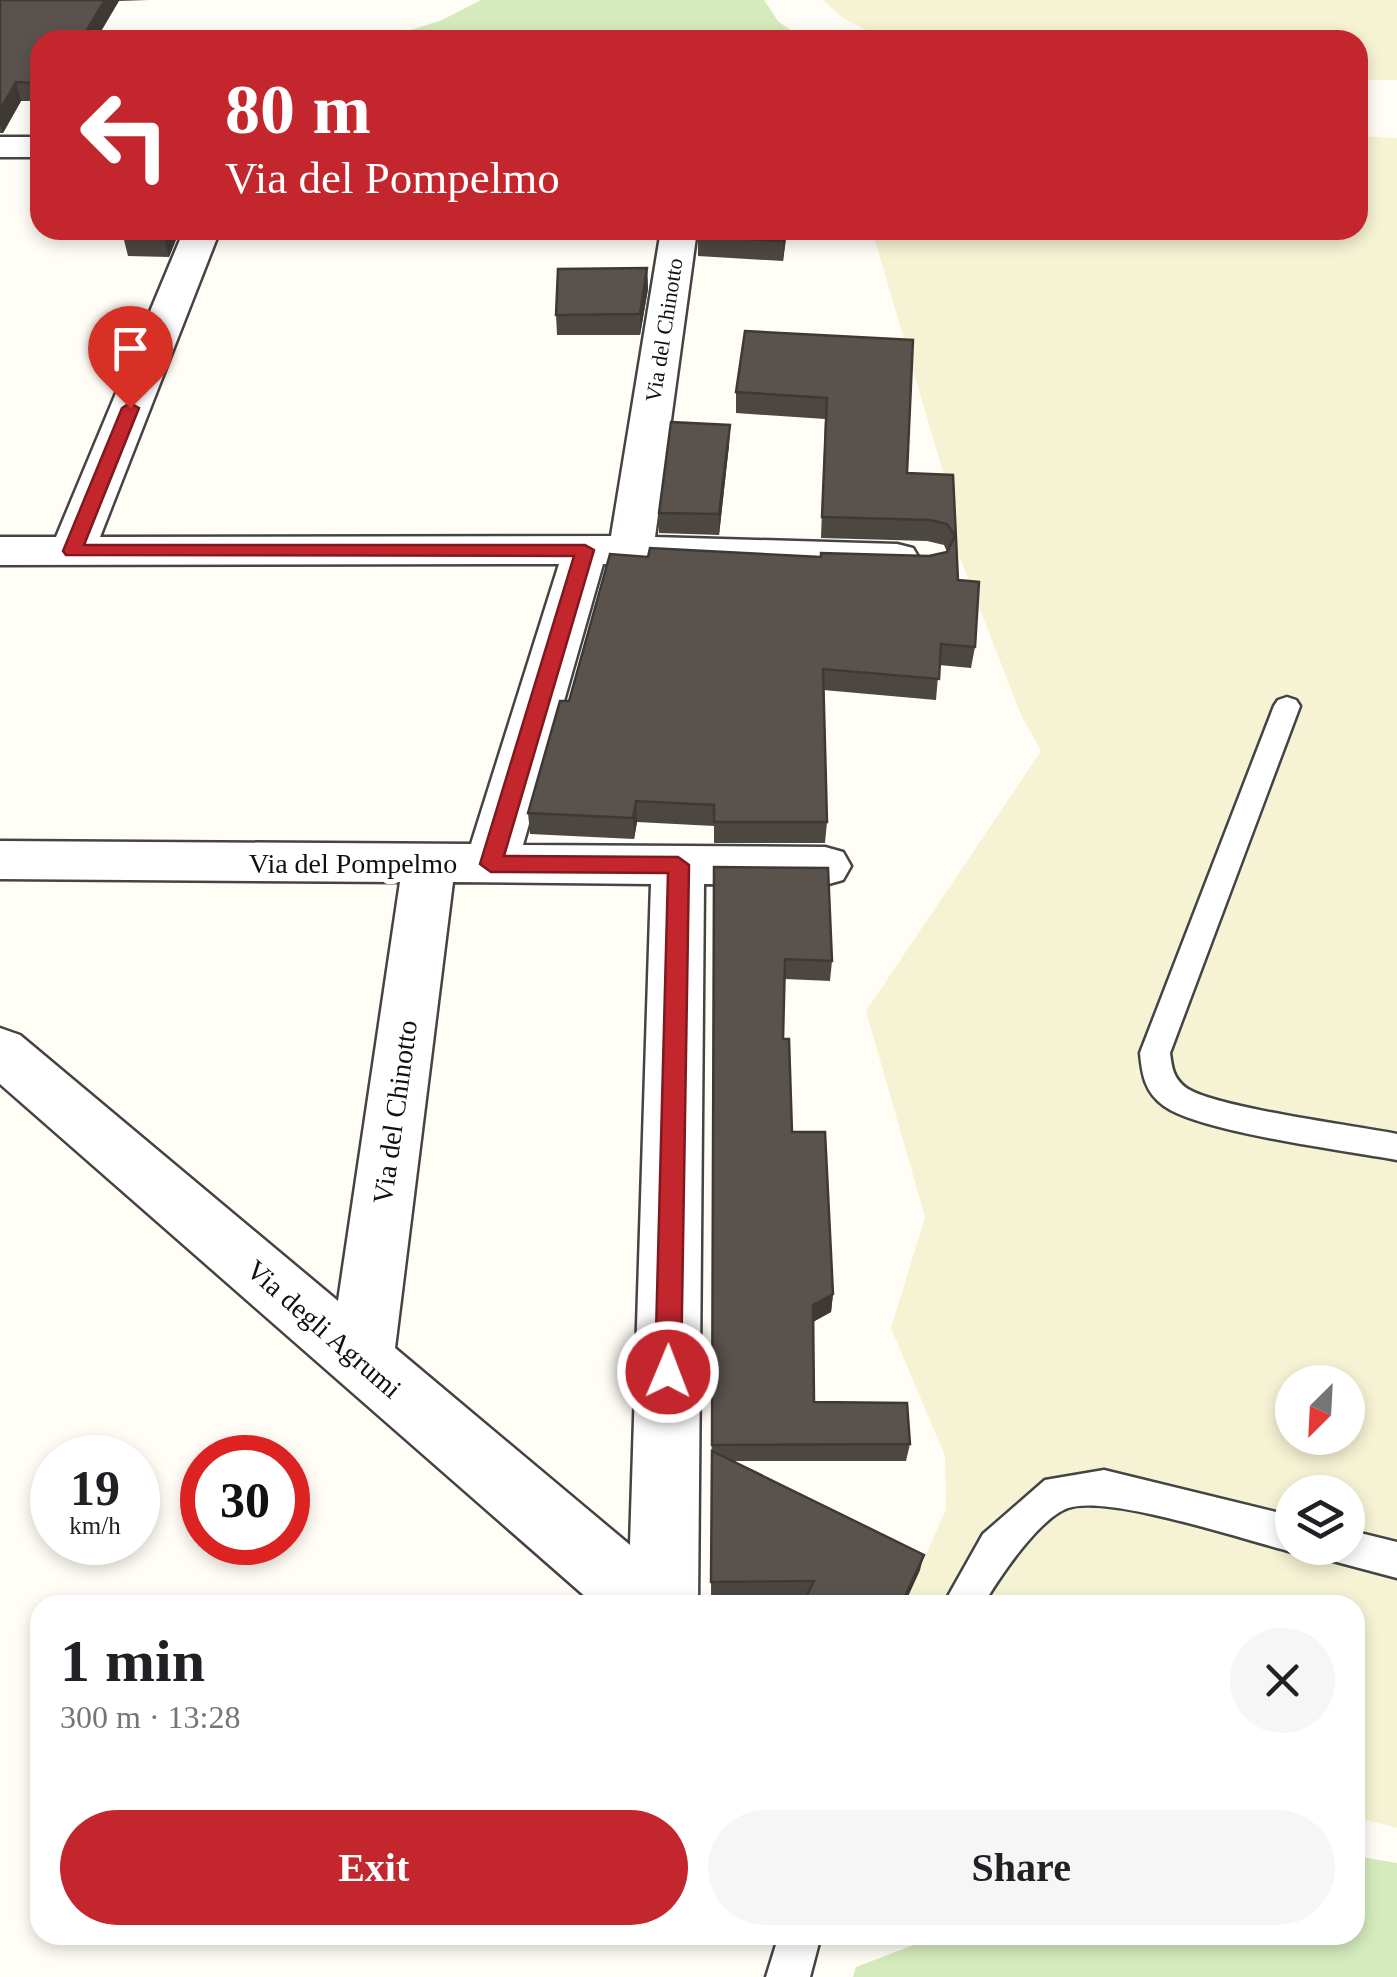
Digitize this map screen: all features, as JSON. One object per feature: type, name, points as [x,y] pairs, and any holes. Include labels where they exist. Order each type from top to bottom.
[{"type":"street","points":[[0,147],[30,147]]},
{"type":"street","points":[[72,551],[198,240]]},
{"type":"street","name":"Via del Chinotto","points":[[491,864],[608,550],[677,240]]},
{"type":"street","points":[[0,551],[608,550],[926,558]]},
{"type":"street","name":"Via del Pompelmo","points":[[0,860],[826,866]]},
{"type":"street","name":"Via del Chinotto","points":[[361,1360],[428,863]]},
{"type":"street","points":[[663,1595],[678,865]]},
{"type":"street","name":"Via degli Agrumi","points":[[0,1051],[636,1595]]},
{"type":"lane","points":[[1287,706],[1154,1054],[1158,1080],[1176,1099],[1222,1114],[1397,1147]]},
{"type":"lane","points":[[968,1595],[996,1547],[1058,1492],[1104,1487],[1275,1530]]},
{"type":"lane","points":[[1365,1552],[1397,1560]]},
{"type":"lane","points":[[788,1977],[797,1945]]},
{"type":"shaded area","points":[[823,0],[1397,0],[1397,80],[1368,80],[1368,30],[866,30],[843,18]]},
{"type":"shaded area","points":[[1368,137],[1397,138],[1397,1828],[1365,1820],[1365,1595],[908,1595],[946,1509],[945,1456],[891,1328],[925,1217],[866,1011],[1041,751],[1021,715],[952,537],[950,496],[875,240],[1368,240]]},
{"type":"green space","points":[[481,0],[764,0],[778,21],[790,30],[410,30],[442,20]]},
{"type":"green space","points":[[1365,1858],[1397,1863],[1397,1977],[853,1977],[856,1967],[914,1945],[1365,1945]]},
{"type":"building","points":[[0,0],[105,0],[87,30],[30,30],[30,83],[16,82],[0,110]]},
{"type":"building","points":[[647,268],[640,314],[556,315],[558,269]]},
{"type":"building","points":[[745,331],[913,340],[907,473],[953,475],[958,580],[979,582],[975,647],[941,644],[939,679],[823,669],[827,822],[714,822],[714,805],[636,801],[633,818],[528,813],[560,701],[569,701],[610,554],[648,557],[650,548],[821,557],[821,553],[929,556],[947,552],[955,536],[947,524],[930,520],[822,517],[827,398],[736,392]]},
{"type":"building","points":[[671,422],[730,425],[719,514],[659,513]]},
{"type":"building","points":[[714,867],[828,868],[832,961],[785,959],[783,1039],[789,1039],[792,1132],[825,1132],[833,1294],[813,1305],[814,1402],[907,1403],[910,1444],[712,1445]]},
{"type":"building","points":[[712,1451],[924,1555],[906,1595],[807,1595],[814,1581],[711,1582]]},
{"type":"route","points":[[130,408],[72,551],[585,550],[491,864],[678,865],[668,1372]]}]
